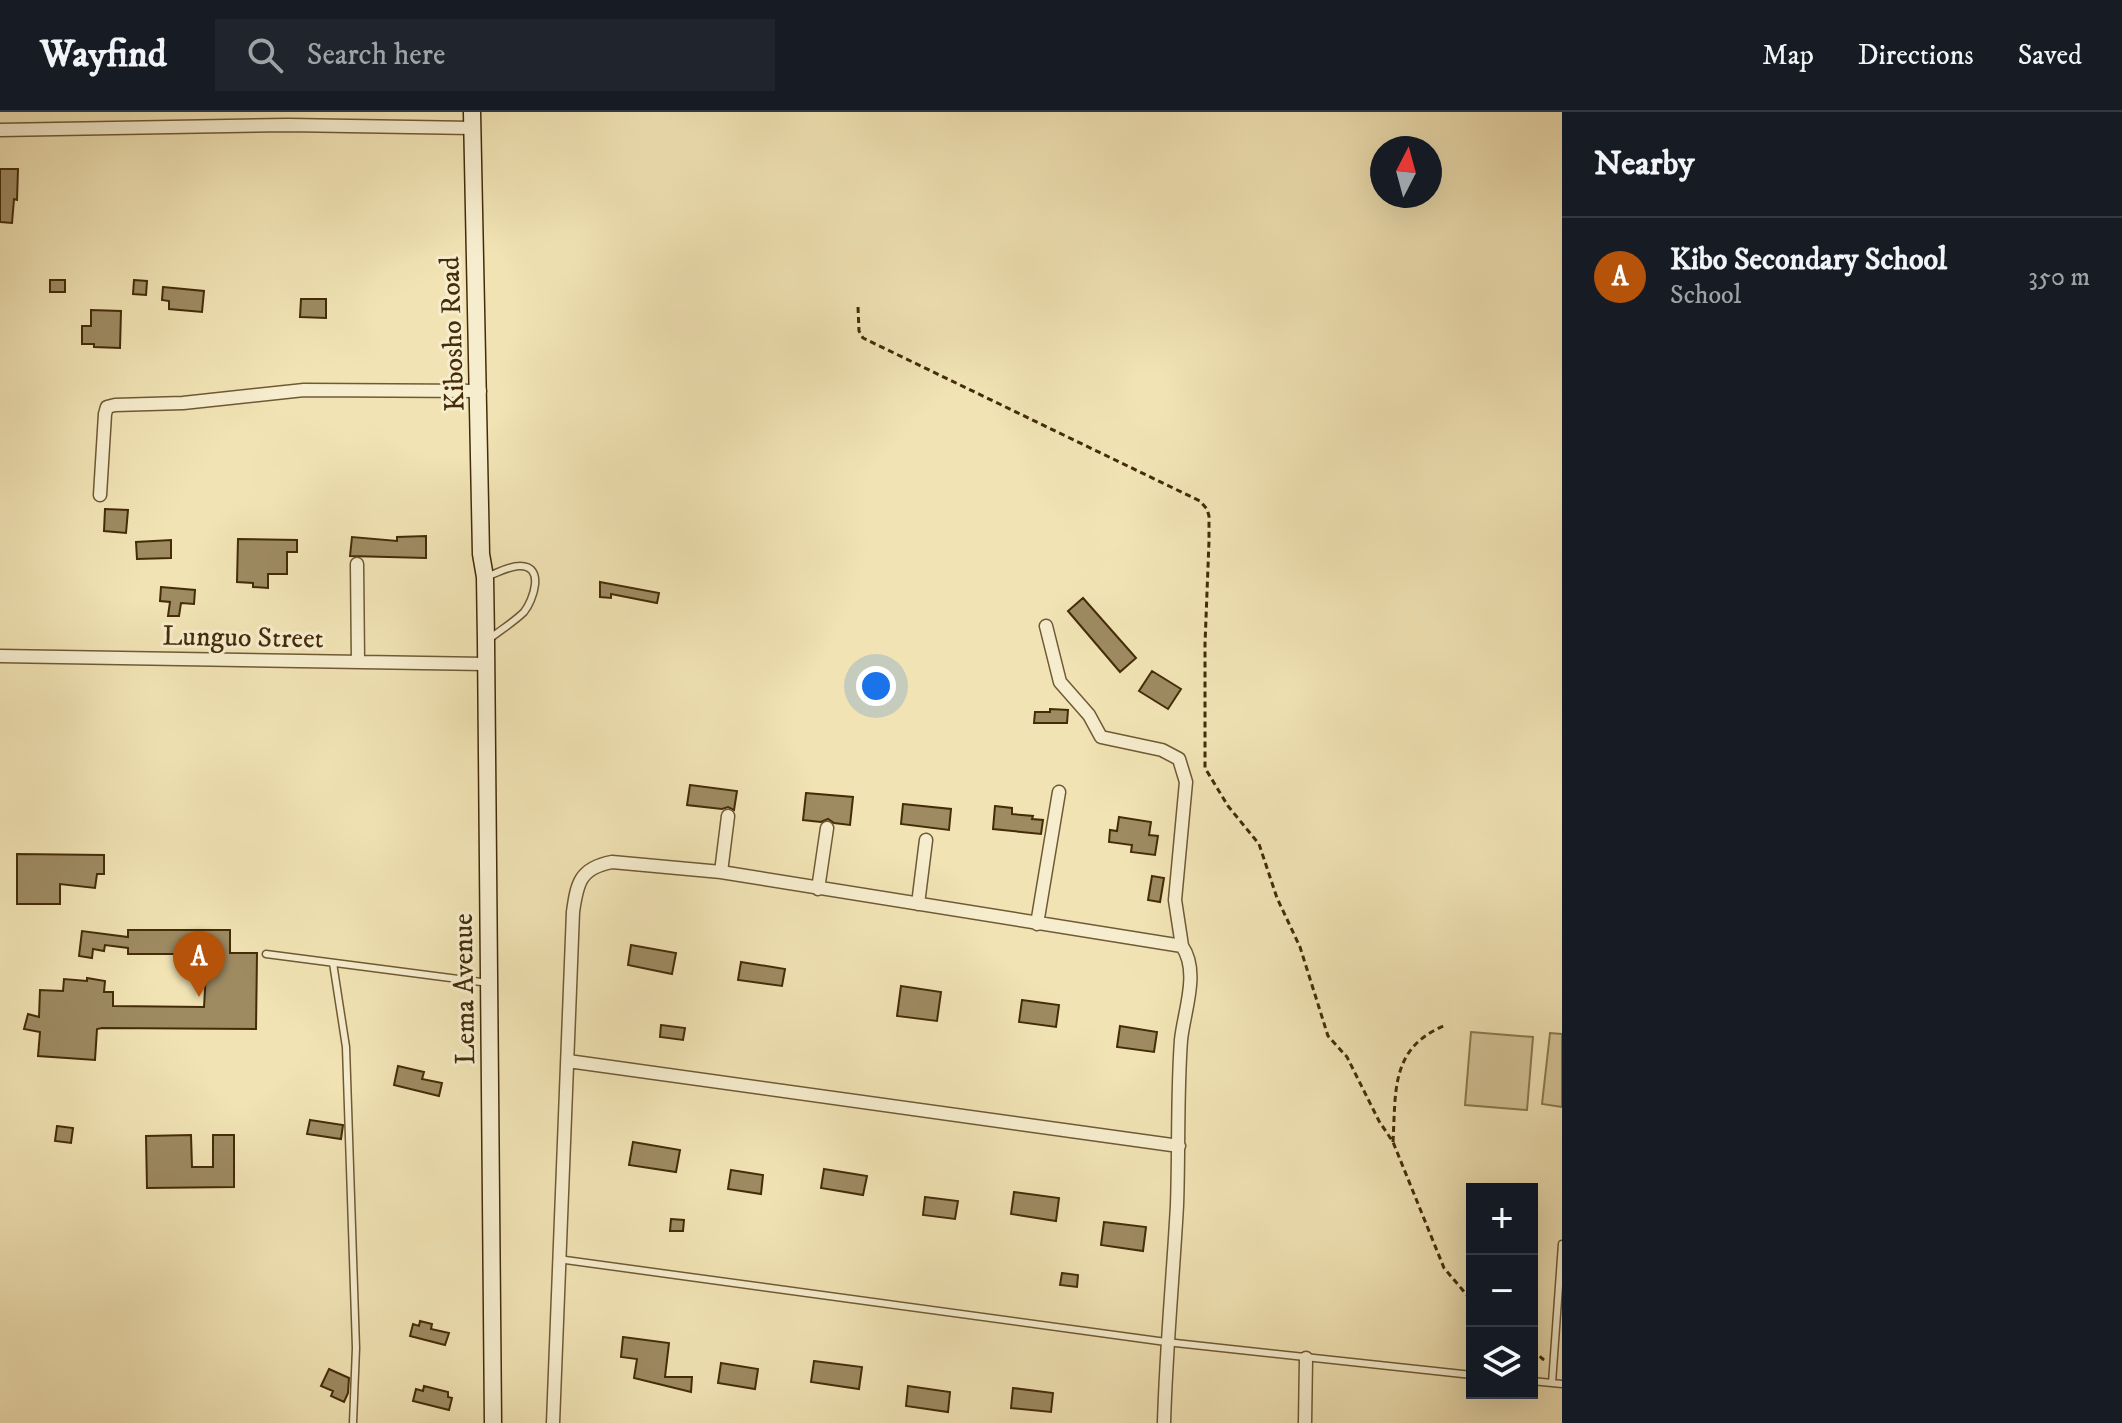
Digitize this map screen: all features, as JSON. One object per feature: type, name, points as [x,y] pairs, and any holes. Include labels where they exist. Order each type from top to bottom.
[{"type":"main road","name":"Kibosho Road","points":[[472,120],[481,554]]},
{"type":"main road","name":"Lema Avenue","points":[[481,554],[485,577],[486,641],[493,1423]]},
{"type":"street","points":[[137,112],[137,127]]},
{"type":"street","points":[[0,130],[472,120]]},
{"type":"street","points":[[100,495],[107,407],[195,402],[304,390],[480,391]]},
{"type":"street","points":[[357,564],[358,662]]},
{"type":"street","points":[[1046,626],[1060,682],[1089,715],[1101,737],[1162,750],[1179,759],[1186,782],[1175,900],[1182,946],[1188,954],[1191,972],[1180,1066],[1179,1146],[1164,1423]]},
{"type":"street","name":"Lunguo Street","points":[[0,656],[485,664]]},
{"type":"street","points":[[1037,924],[1059,792]]},
{"type":"street","points":[[721,872],[728,816]]},
{"type":"street","points":[[818,889],[827,828]]},
{"type":"street","points":[[918,904],[926,840]]},
{"type":"street","points":[[553,1423],[573,912],[576,888],[585,874],[599,865],[612,862],[721,872],[1182,946]]},
{"type":"street","points":[[568,1061],[1179,1146]]},
{"type":"street","points":[[1305,1423],[1306,1358]]},
{"type":"lane","points":[[485,577],[519,566],[532,572],[536,584],[533,599],[522,613],[486,641]]},
{"type":"lane","points":[[266,954],[489,983]]},
{"type":"lane","points":[[333,963],[346,1063],[356,1334],[353,1423]]},
{"type":"lane","points":[[1552,1383],[1562,1244]]},
{"type":"lane","points":[[558,1259],[1166,1342],[1466,1374]]},
{"type":"lane","points":[[1538,1382],[1562,1384]]},
{"type":"path","points":[[858,307],[859,331],[863,338],[1079,440],[1200,501],[1207,509],[1205,768],[1228,806],[1259,844],[1277,898],[1300,947],[1328,1036],[1347,1057],[1393,1142],[1444,1268],[1466,1295]]},
{"type":"path","points":[[1393,1142],[1396,1097],[1406,1054],[1430,1031],[1446,1025]]},
{"type":"shaded area","points":[[1471,1032],[1533,1037],[1527,1110],[1465,1105]]},
{"type":"shaded area","points":[[1550,1033],[1562,1034],[1562,1107],[1542,1104]]},
{"type":"building","points":[[0,169],[18,169],[17,200],[14,199],[12,223],[0,222]]},
{"type":"building","points":[[50,280],[65,280],[65,292],[50,292]]},
{"type":"building","points":[[134,280],[147,281],[146,295],[133,294]]},
{"type":"building","points":[[163,287],[204,291],[202,312],[169,309],[169,301],[162,300]]},
{"type":"building","points":[[301,299],[326,299],[326,318],[300,317]]},
{"type":"building","points":[[91,310],[121,311],[120,348],[82,344],[82,326],[91,326]]},
{"type":"building","points":[[105,509],[128,510],[126,533],[104,531]]},
{"type":"building","points":[[426,536],[426,558],[350,556],[352,537],[397,541],[397,537]]},
{"type":"building","points":[[238,539],[297,540],[297,552],[287,552],[287,574],[268,574],[268,588],[253,587],[253,583],[237,582]]},
{"type":"building","points":[[171,540],[171,558],[137,559],[136,542]]},
{"type":"building","points":[[600,582],[659,593],[657,603],[611,594],[611,598],[600,597]]},
{"type":"building","points":[[161,587],[195,590],[194,604],[181,603],[179,616],[168,616],[170,602],[160,601]]},
{"type":"building","points":[[1083,598],[1136,658],[1120,672],[1068,611]]},
{"type":"building","points":[[1152,671],[1181,689],[1168,709],[1139,691]]},
{"type":"building","points":[[1050,709],[1068,710],[1067,723],[1034,723],[1035,712],[1050,712]]},
{"type":"building","points":[[690,785],[737,791],[734,810],[687,805]]},
{"type":"building","points":[[806,793],[853,797],[850,825],[828,819],[821,822],[803,820]]},
{"type":"building","points":[[903,804],[951,809],[949,830],[901,824]]},
{"type":"building","points":[[995,806],[1012,808],[1012,814],[1043,820],[1041,834],[993,829]]},
{"type":"building","points":[[1119,817],[1151,822],[1149,835],[1158,836],[1155,855],[1131,852],[1132,845],[1109,842],[1110,830],[1117,831]]},
{"type":"building","points":[[17,854],[104,855],[104,874],[97,874],[95,888],[60,884],[60,904],[17,904]]},
{"type":"building","points":[[1152,876],[1164,878],[1160,902],[1148,900]]},
{"type":"building","points":[[128,930],[230,930],[230,953],[257,953],[256,1029],[102,1028],[97,1029],[95,1060],[38,1056],[40,1032],[24,1029],[28,1014],[39,1017],[40,990],[63,991],[64,979],[105,981],[104,992],[113,992],[113,1006],[204,1007],[207,954],[128,954],[128,948],[105,945],[104,951],[93,949],[92,958],[79,956],[82,931],[128,937]]},
{"type":"building","points":[[631,945],[676,953],[672,974],[628,965]]},
{"type":"building","points":[[741,962],[785,969],[782,986],[738,980]]},
{"type":"building","points":[[901,986],[941,992],[937,1021],[897,1016]]},
{"type":"building","points":[[1022,1000],[1059,1005],[1056,1027],[1019,1022]]},
{"type":"building","points":[[661,1025],[685,1028],[683,1040],[660,1037]]},
{"type":"building","points":[[1120,1026],[1157,1032],[1154,1052],[1117,1047]]},
{"type":"building","points":[[398,1066],[424,1072],[422,1079],[442,1083],[439,1096],[394,1085]]},
{"type":"building","points":[[310,1120],[343,1125],[341,1139],[307,1134]]},
{"type":"building","points":[[57,1126],[73,1128],[71,1143],[55,1141]]},
{"type":"building","points":[[191,1135],[192,1167],[213,1167],[213,1135],[234,1135],[234,1187],[147,1188],[146,1136]]},
{"type":"building","points":[[633,1142],[680,1150],[676,1172],[629,1165]]},
{"type":"building","points":[[824,1169],[867,1176],[863,1195],[821,1188]]},
{"type":"building","points":[[731,1170],[763,1175],[761,1194],[728,1189]]},
{"type":"building","points":[[1014,1192],[1059,1198],[1056,1221],[1011,1214]]},
{"type":"building","points":[[925,1197],[958,1201],[955,1219],[923,1215]]},
{"type":"building","points":[[671,1219],[684,1220],[683,1231],[670,1231]]},
{"type":"building","points":[[1104,1222],[1146,1227],[1143,1251],[1101,1245]]},
{"type":"building","points":[[1062,1273],[1078,1275],[1077,1287],[1060,1285]]},
{"type":"building","points":[[420,1321],[432,1324],[431,1329],[449,1333],[445,1345],[410,1336],[413,1324],[419,1326]]},
{"type":"building","points":[[623,1337],[669,1343],[665,1377],[692,1377],[691,1392],[634,1378],[637,1359],[621,1357]]},
{"type":"building","points":[[814,1361],[862,1367],[859,1389],[811,1382]]},
{"type":"building","points":[[721,1363],[758,1369],[755,1389],[718,1383]]},
{"type":"building","points":[[329,1369],[349,1378],[344,1402],[331,1396],[333,1391],[321,1386]]},
{"type":"building","points":[[424,1386],[448,1392],[448,1397],[452,1398],[449,1410],[413,1401],[416,1389],[423,1391]]},
{"type":"building","points":[[908,1386],[950,1392],[948,1412],[906,1406]]},
{"type":"building","points":[[1013,1388],[1053,1393],[1051,1412],[1011,1408]]},
{"type":"place","name":"Kibo Secondary School","points":[[199,997]]}]
